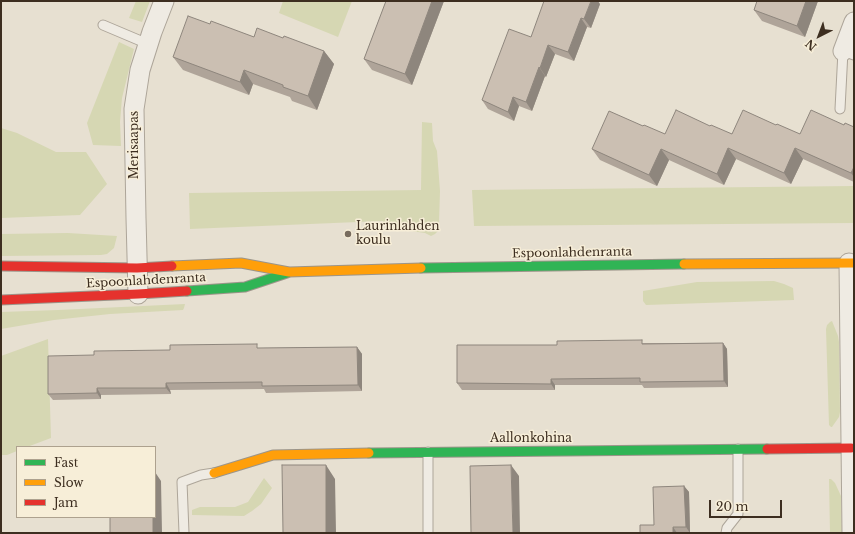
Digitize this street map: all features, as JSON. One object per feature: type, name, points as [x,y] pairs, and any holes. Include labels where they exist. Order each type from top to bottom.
[{"type":"street","name":"Merisaapas","points":[[138,294],[134,109],[140,70],[164,1]]},
{"type":"street","points":[[849,53],[854,22]]},
{"type":"street","name":"Espoonlahdenranta","points":[[1,266],[137,268],[241,263],[289,272],[445,267],[851,263]]},
{"type":"street","points":[[851,263],[852,533]]},
{"type":"street","name":"Espoonlahdenranta","points":[[1,300],[138,294],[245,287],[289,272]]},
{"type":"street","name":"Aallonkohina","points":[[214,473],[273,455],[851,448]]},
{"type":"lane","points":[[103,25],[148,44]]},
{"type":"lane","points":[[840,109],[849,53]]},
{"type":"lane","points":[[726,533],[727,528],[738,514],[738,449]]},
{"type":"lane","points":[[428,452],[428,533]]},
{"type":"lane","points":[[184,533],[182,482],[201,475],[214,473]]},
{"type":"green space","points":[[136,1],[150,1],[142,22],[129,18]]},
{"type":"green space","points":[[283,1],[352,1],[338,37],[279,13]]},
{"type":"green space","points":[[119,42],[134,49],[122,98],[120,122],[121,146],[93,145],[87,123]]},
{"type":"green space","points":[[422,122],[432,123],[433,141],[437,151],[440,191],[439,230],[431,236],[425,233],[390,228],[382,221],[190,229],[189,193],[421,190]],"holes":[[[421,222],[433,225],[434,229],[431,232],[418,227]]]},
{"type":"green space","points":[[1,128],[17,133],[56,152],[86,152],[107,184],[80,215],[1,218]]},
{"type":"green space","points":[[854,186],[854,223],[474,226],[472,190]]},
{"type":"green space","points":[[68,233],[117,236],[114,248],[107,254],[1,256],[1,234]]},
{"type":"green space","points":[[774,281],[793,288],[794,300],[646,305],[643,301],[643,291],[697,282]]},
{"type":"green space","points":[[185,304],[183,310],[110,314],[54,320],[1,329],[1,312]]},
{"type":"green space","points":[[832,321],[839,342],[840,412],[839,417],[831,427],[829,425],[826,329],[827,325]]},
{"type":"green space","points":[[48,339],[51,438],[30,446],[16,446],[16,451],[7,455],[1,455],[1,356]]},
{"type":"green space","points":[[264,478],[272,488],[261,504],[244,516],[192,515],[192,510],[200,507],[235,507],[248,502]]},
{"type":"green space","points":[[829,479],[835,483],[841,496],[842,533],[830,533]]},
{"type":"building","points":[[386,1],[432,1],[405,74],[364,59]]},
{"type":"building","points":[[544,1],[591,1],[584,19],[581,18],[568,52],[548,45],[526,102],[513,97],[508,112],[482,100],[509,29],[531,37]]},
{"type":"building","points":[[757,1],[806,1],[797,26],[754,10]]},
{"type":"building","points":[[188,16],[210,24],[211,21],[254,37],[257,28],[324,51],[308,96],[244,70],[240,82],[173,57]]},
{"type":"building","points":[[676,110],[710,126],[711,125],[732,134],[743,110],[800,134],[811,110],[844,125],[845,123],[854,127],[854,167],[851,173],[795,148],[784,173],[728,148],[717,174],[661,149],[649,175],[592,149],[609,111],[665,134]]},
{"type":"building","points":[[642,340],[642,344],[723,343],[724,381],[640,382],[640,378],[551,379],[551,384],[457,383],[457,345],[557,345],[557,341]]},
{"type":"building","points":[[257,344],[257,348],[357,347],[358,385],[262,386],[262,382],[166,383],[166,388],[97,388],[97,393],[48,394],[48,356],[94,355],[94,351],[170,350],[170,345]]},
{"type":"building","points":[[282,465],[326,465],[326,533],[283,533]]},
{"type":"building","points":[[511,465],[513,533],[471,533],[470,466]]},
{"type":"building","points":[[684,486],[686,527],[673,527],[673,533],[640,533],[640,525],[654,525],[653,487]]},
{"type":"building","points":[[110,518],[153,518],[153,533],[110,533]]},
{"type":"traffic: fast","points":[[421,268],[684,264]]},
{"type":"traffic: fast","points":[[187,291],[245,287],[287,273]]},
{"type":"traffic: fast","points":[[369,453],[767,449]]},
{"type":"traffic: slow","points":[[172,266],[241,263],[289,272],[421,268]]},
{"type":"traffic: slow","points":[[684,264],[854,263]]},
{"type":"traffic: slow","points":[[214,473],[273,455],[369,453]]},
{"type":"traffic: jam","points":[[1,266],[137,268],[172,266]]},
{"type":"traffic: jam","points":[[1,300],[187,291]]},
{"type":"traffic: jam","points":[[767,449],[851,448]]},
{"type":"place","name":"Laurinlahden koulu","points":[[348,234]]}]
